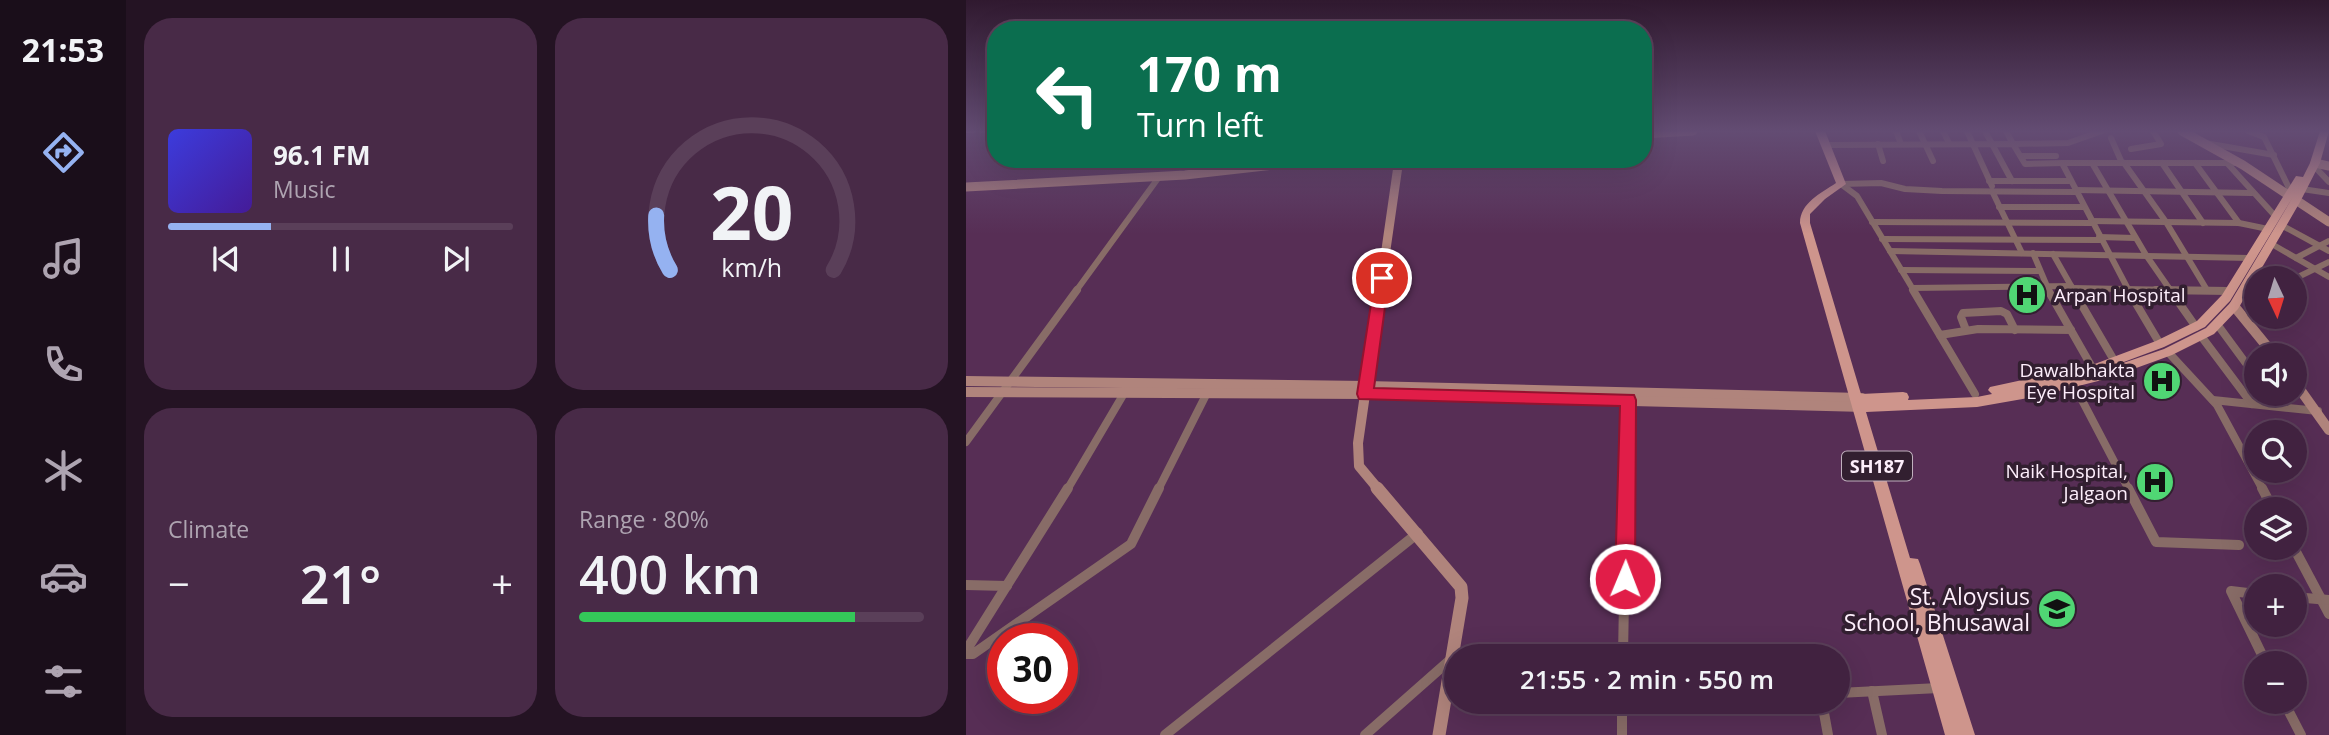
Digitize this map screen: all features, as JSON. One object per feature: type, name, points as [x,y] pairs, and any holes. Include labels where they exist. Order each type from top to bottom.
[{"type":"main road","points":[[1834,165],[1841,184]]},
{"type":"main road","points":[[2242,165],[2294,195],[2329,222]]},
{"type":"main road","points":[[2294,195],[2307,165]]},
{"type":"main road","points":[[966,381],[1130,382],[1210,388],[1862,403],[1977,402],[2102,376],[2217,324],[2234,306],[2270,243],[2278,221],[2315,165]]},
{"type":"main road","points":[[966,187],[1158,177],[1242,168]]},
{"type":"main road","points":[[1398,168],[1358,443],[1359,466],[1461,587],[1462,598],[1453,644]]},
{"type":"main road","name":"SH187","points":[[1841,184],[1817,201],[1812,234],[1954,735]]},
{"type":"main road","points":[[2198,332],[2226,298],[2268,229],[2278,221]]},
{"type":"main road","points":[[2234,306],[2264,343]]},
{"type":"main road","points":[[1862,403],[1975,394],[2093,369],[2164,348]]},
{"type":"main road","points":[[966,392],[1124,393],[1210,388]]},
{"type":"main road","points":[[1366,390],[1628,400],[1744,399]]},
{"type":"main road","points":[[2307,394],[2324,411],[2329,430]]},
{"type":"main road","name":"SH187","points":[[1862,403],[1966,735]]},
{"type":"main road","points":[[1438,735],[1444,698]]},
{"type":"street","points":[[1982,165],[2022,253]]},
{"type":"street","points":[[2004,165],[2012,181]]},
{"type":"street","points":[[2026,165],[2034,181]]},
{"type":"street","points":[[2064,165],[2126,288],[2164,348],[2213,400],[2266,497]]},
{"type":"street","points":[[2093,165],[2167,289],[2244,393]]},
{"type":"street","points":[[2125,165],[2166,222],[2207,290]]},
{"type":"street","points":[[2164,165],[2203,223]]},
{"type":"street","points":[[2197,165],[2239,223]]},
{"type":"street","points":[[2229,165],[2278,221],[2329,251]]},
{"type":"street","points":[[2279,165],[2294,195],[2329,193]]},
{"type":"street","points":[[2315,165],[2329,182]]},
{"type":"street","points":[[966,442],[1158,177]]},
{"type":"street","points":[[1989,181],[2071,181]]},
{"type":"street","points":[[1841,184],[1878,183],[1905,190],[2252,193]]},
{"type":"street","points":[[1841,184],[1857,197],[1975,394]]},
{"type":"street","points":[[1999,207],[2084,207]]},
{"type":"street","points":[[1872,222],[2239,223],[2268,229]]},
{"type":"street","points":[[1882,239],[2135,238]]},
{"type":"street","points":[[2296,258],[2329,241]]},
{"type":"street","points":[[2270,243],[2329,277]]},
{"type":"street","points":[[1889,251],[2250,257]]},
{"type":"street","points":[[2033,253],[2046,287],[2093,369]]},
{"type":"street","points":[[2053,254],[2115,362]]},
{"type":"street","points":[[2307,273],[2329,262]]},
{"type":"street","points":[[1901,270],[2040,271]]},
{"type":"street","points":[[1912,288],[2072,287],[2229,291]]},
{"type":"street","points":[[1966,330],[1961,317],[1963,313],[2001,311],[2007,314],[2015,330]]},
{"type":"street","points":[[2217,324],[2244,361]]},
{"type":"street","points":[[1940,335],[1966,330],[2071,330]]},
{"type":"street","points":[[1130,382],[967,649],[967,654],[973,654],[1131,544],[1210,388]]},
{"type":"street","points":[[2073,383],[2156,541],[2166,544],[2239,545]]},
{"type":"street","points":[[1623,644],[1628,400]]},
{"type":"street","points":[[2213,400],[2244,403]]},
{"type":"street","points":[[2273,406],[2324,411]]},
{"type":"street","points":[[1165,735],[1418,533]]},
{"type":"street","points":[[2301,560],[2325,600],[2329,614]]},
{"type":"street","points":[[966,585],[1007,586]]},
{"type":"street","points":[[2244,593],[2231,591],[2244,618]]},
{"type":"street","points":[[2307,598],[2325,600]]},
{"type":"street","points":[[1364,735],[1444,665]]},
{"type":"street","points":[[1850,692],[1940,688]]},
{"type":"street","points":[[1872,691],[1882,735]]},
{"type":"street","points":[[1622,714],[1622,735]]},
{"type":"street","points":[[1824,714],[1828,735]]},
{"type":"street","points":[[2290,714],[2301,735]]},
{"type":"place","name":"Arpan Hospital","points":[[2027,295]]},
{"type":"place","name":"Dawalbhakta Eye Hospital","points":[[2162,381]]},
{"type":"place","name":"Naik Hospital, Jalgaon","points":[[2155,482]]},
{"type":"place","name":"St. Aloysius School, Bhusawal","points":[[2057,609]]},
{"type":"route","points":[[1382,278],[1365,394],[1628,400],[1625,579]]}]
